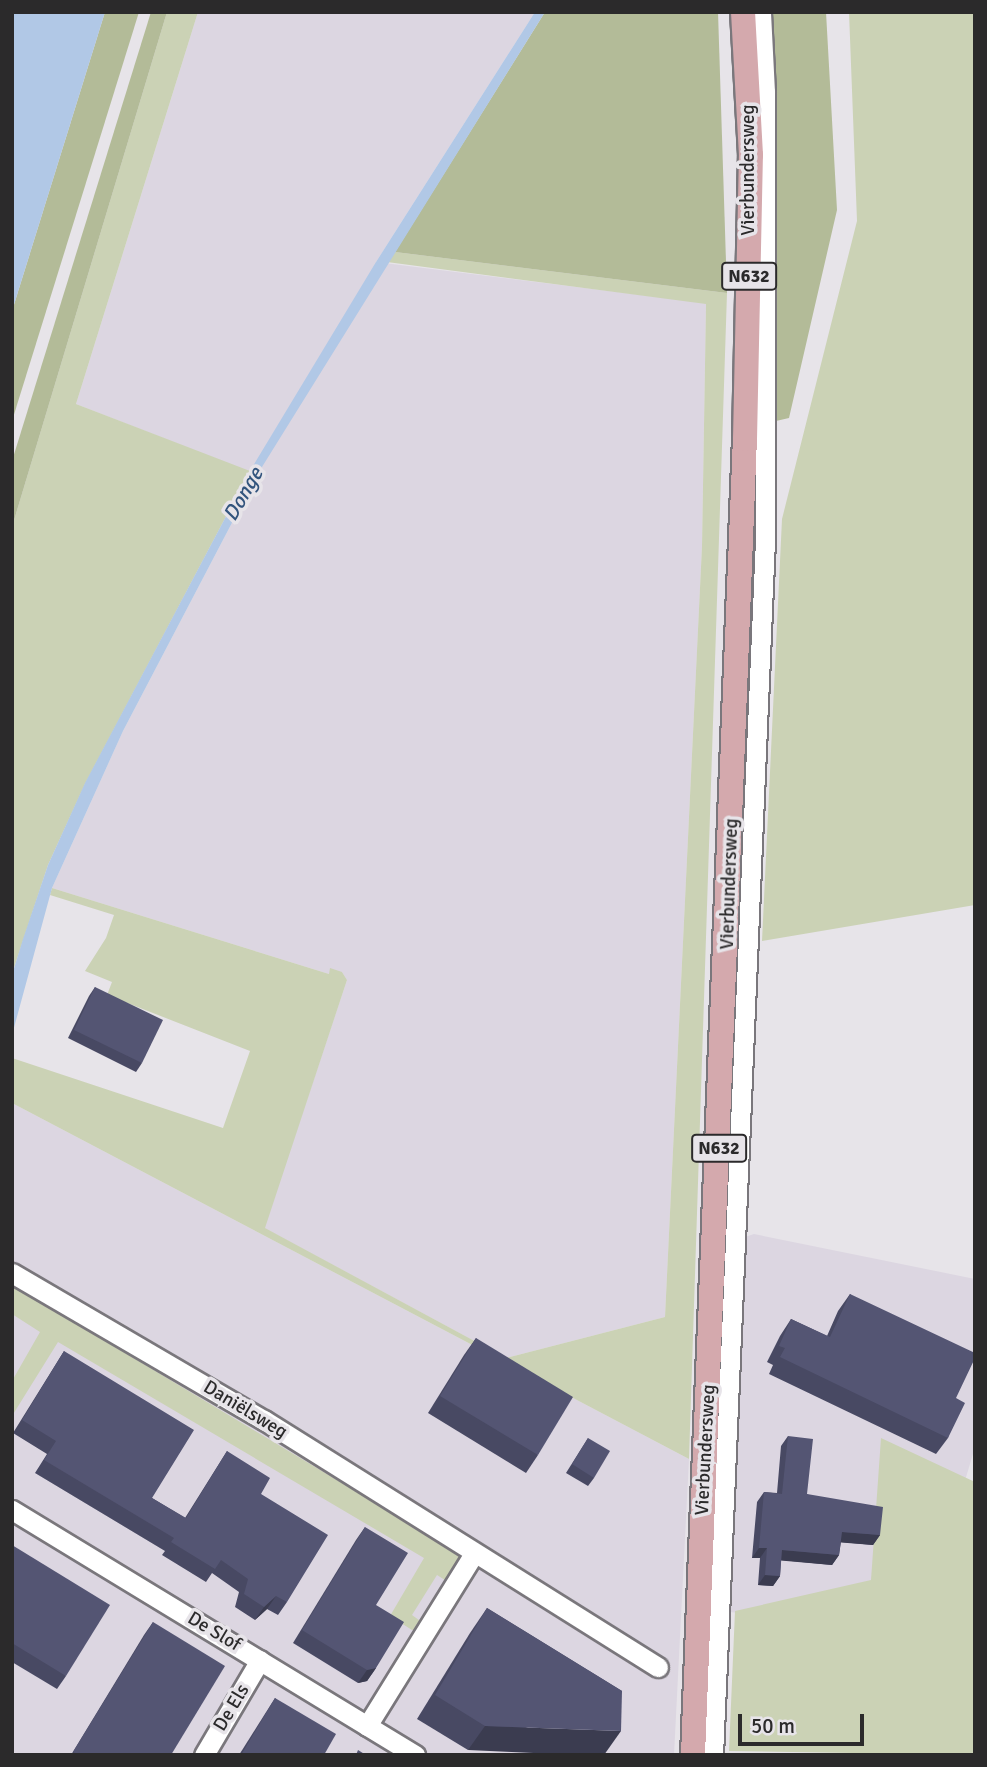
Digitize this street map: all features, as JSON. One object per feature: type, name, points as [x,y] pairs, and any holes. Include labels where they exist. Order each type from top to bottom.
[{"type":"main road","name":"Vierbundersweg","points":[[693,1755],[709,1599],[754,541],[756,439],[751,155],[743,12]]},
{"type":"street","name":"Vierbundersweg","points":[[756,439],[765,92],[761,12]]},
{"type":"street","name":"Daniëlsweg","points":[[12,1273],[264,1420],[473,1555],[658,1667]]},
{"type":"street","name":"De Slof","points":[[12,1510],[415,1755]]},
{"type":"street","points":[[367,1726],[473,1555]]},
{"type":"street","name":"Vierbundersweg","points":[[709,1599],[713,1755]]},
{"type":"street","name":"De Els","points":[[204,1755],[260,1660]]},
{"type":"shaded area","points":[[198,12],[535,12],[376,262],[706,303],[702,546],[665,1317],[506,1358],[264,1228],[347,980],[342,972],[329,974],[52,888],[123,731],[257,475],[76,404]]},
{"type":"shaded area","points":[[12,1103],[689,1459],[674,1755],[12,1755]]},
{"type":"shaded area","points":[[754,1234],[975,1279],[975,1447],[964,1484],[880,1589],[822,1623],[713,1610],[730,1242]]},
{"type":"green space","points":[[105,12],[139,12],[12,421],[12,311]]},
{"type":"green space","points":[[151,12],[167,12],[12,527],[12,461]]},
{"type":"green space","points":[[167,12],[198,12],[76,404],[250,471],[85,784],[48,865],[12,974],[12,527]]},
{"type":"green space","points":[[545,12],[718,12],[727,293],[395,252]]},
{"type":"green space","points":[[766,12],[826,12],[837,210],[789,418],[776,421],[775,156]]},
{"type":"green space","points":[[849,12],[975,12],[975,905],[762,941],[782,519],[857,221]]},
{"type":"green space","points":[[395,252],[727,293],[689,1459],[12,1103],[12,1058],[223,1128],[250,1051],[107,995],[112,982],[85,971],[106,938],[114,915],[50,895],[52,888],[329,974],[330,968],[342,972],[347,980],[265,1228],[506,1358],[665,1317],[702,546],[706,304],[387,262]]},
{"type":"green space","points":[[12,1285],[450,1548],[459,1556],[456,1567],[448,1582],[437,1575],[412,1615],[423,1623],[419,1629],[412,1630],[390,1616],[424,1558],[58,1342],[12,1416],[12,1381],[40,1332],[12,1314]]},
{"type":"green space","points":[[881,1438],[975,1482],[975,1755],[729,1751],[735,1611],[871,1580]]},
{"type":"water","points":[[12,12],[105,12],[12,311]]},
{"type":"water","name":"Donge","points":[[535,12],[545,12],[257,475],[123,731],[52,888],[12,1035],[12,975],[48,865],[85,783],[250,471],[376,262]]},
{"type":"building","points":[[95,987],[163,1020],[142,1063],[74,1030]]},
{"type":"building","points":[[850,1294],[975,1353],[956,1398],[965,1403],[948,1438],[780,1357],[785,1348],[779,1346],[791,1319],[830,1337]]},
{"type":"building","points":[[476,1338],[573,1397],[538,1455],[440,1396]]},
{"type":"building","points":[[64,1351],[194,1430],[152,1498],[186,1518],[227,1451],[270,1478],[261,1494],[328,1535],[287,1602],[276,1596],[264,1607],[244,1594],[248,1579],[221,1560],[215,1569],[171,1542],[174,1538],[44,1460],[56,1441],[22,1420]]},
{"type":"building","points":[[788,1436],[813,1439],[807,1494],[883,1507],[880,1535],[842,1532],[839,1555],[782,1550],[780,1576],[765,1575],[767,1548],[759,1548],[764,1492],[782,1494]]},
{"type":"building","points":[[588,1438],[610,1451],[594,1478],[572,1464]]},
{"type":"building","points":[[365,1527],[408,1553],[376,1605],[404,1622],[376,1668],[367,1670],[302,1630]]},
{"type":"building","points":[[12,1545],[110,1605],[66,1676],[12,1643]]},
{"type":"building","points":[[487,1608],[622,1691],[621,1731],[485,1726],[435,1695]]},
{"type":"building","points":[[153,1622],[225,1666],[171,1755],[77,1755],[73,1752]]},
{"type":"building","points":[[275,1698],[336,1734],[324,1755],[241,1755]]}]
